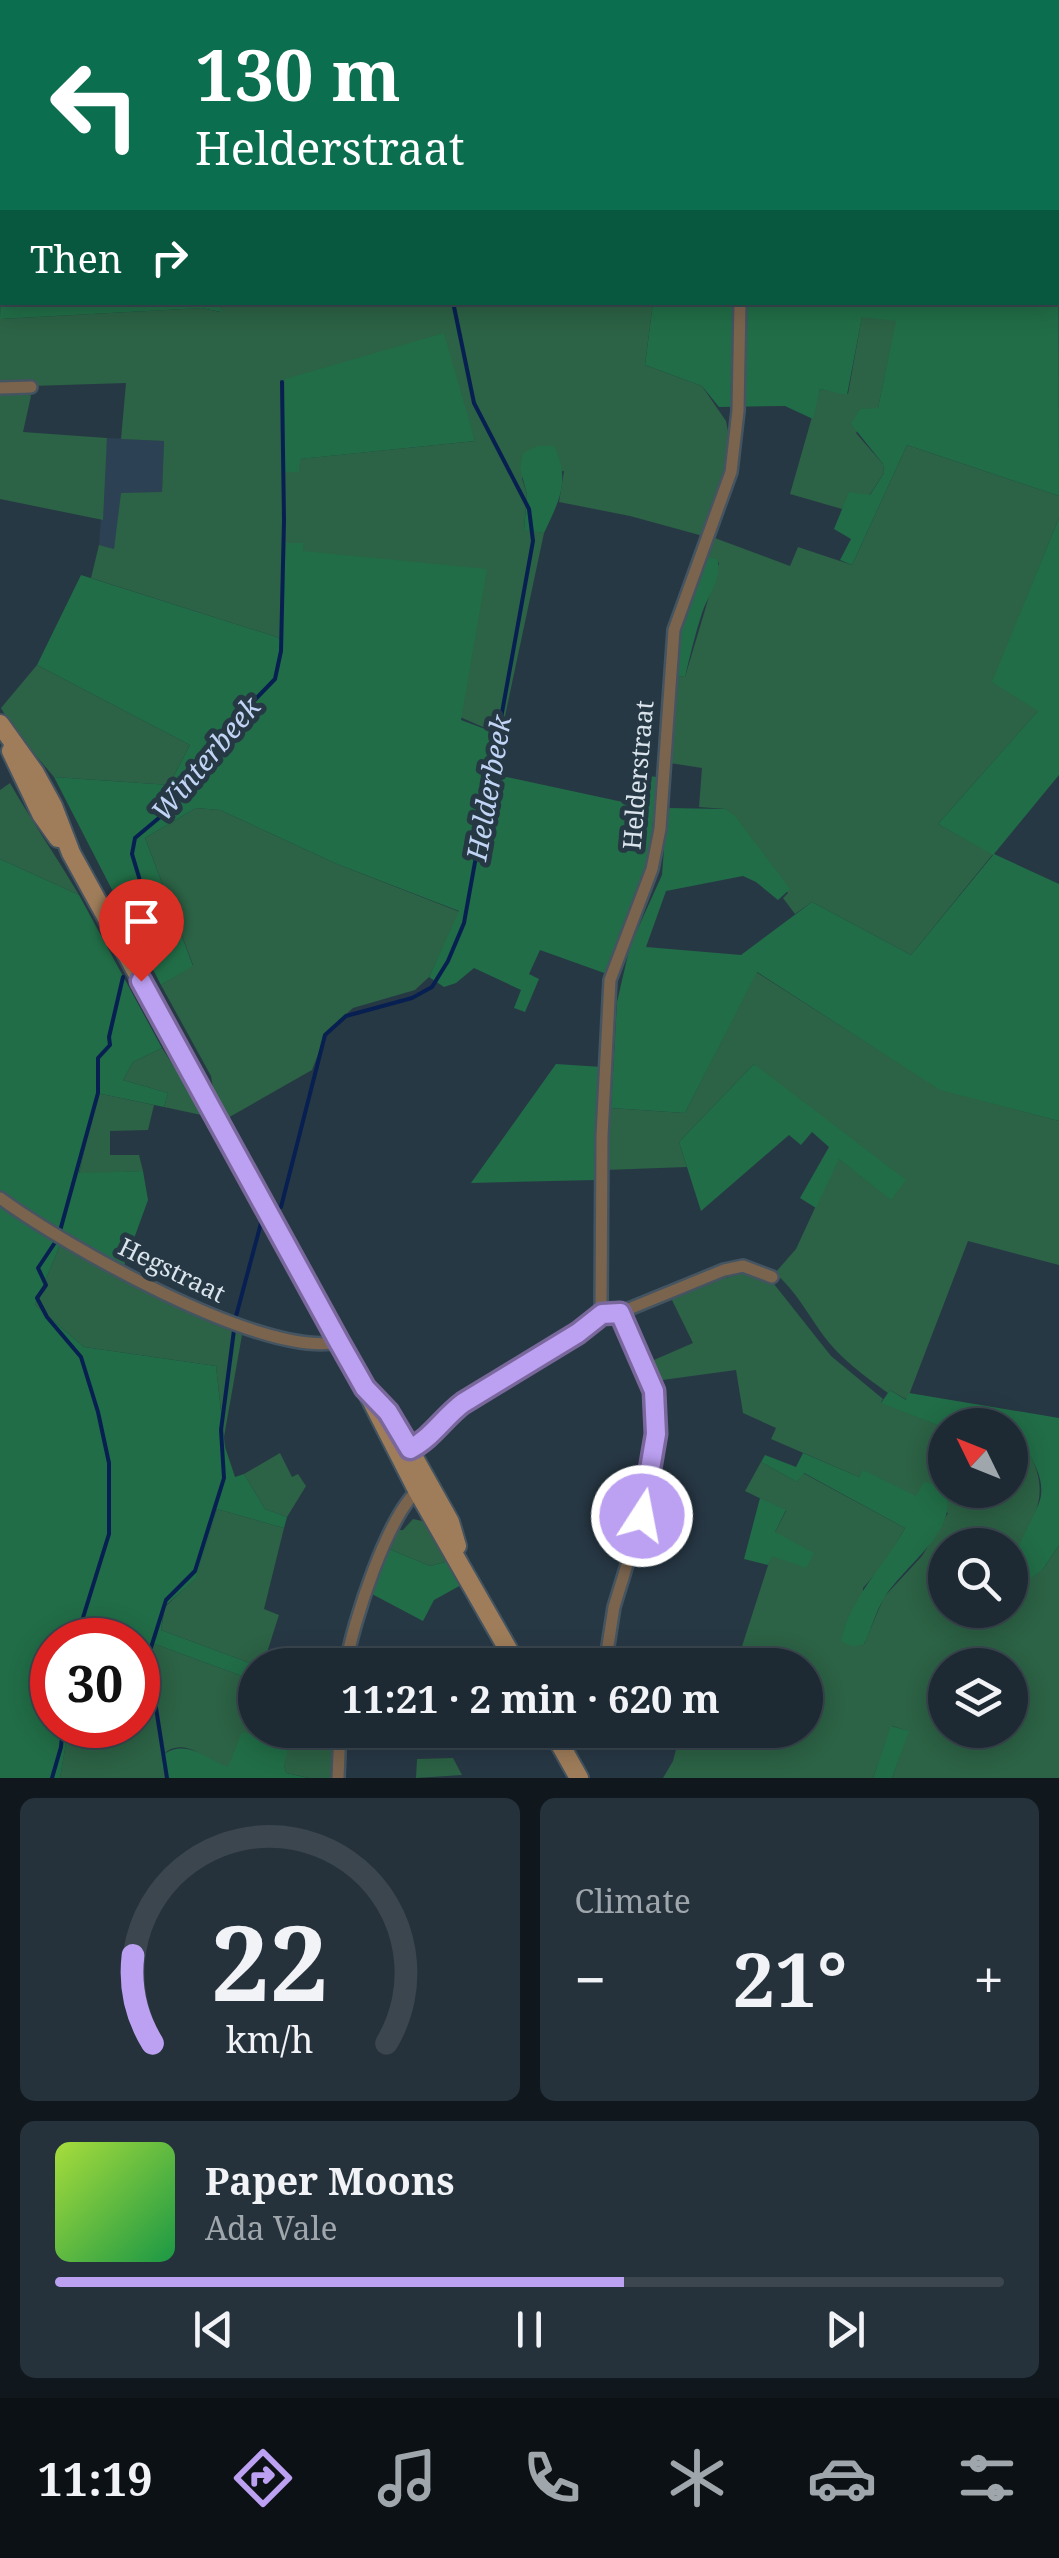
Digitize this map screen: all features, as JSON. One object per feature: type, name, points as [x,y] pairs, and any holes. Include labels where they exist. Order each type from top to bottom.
[{"type":"main road","points":[[3,730],[41,814],[71,853],[339,1342],[404,1452],[507,1648]]},
{"type":"main road","points":[[562,1748],[579,1778]]},
{"type":"street","name":"Helderstraat","points":[[602,1314],[602,1136],[610,980],[652,870],[660,830],[674,630],[731,472],[738,412],[740,305]]},
{"type":"street","points":[[0,388],[31,386]]},
{"type":"street","name":"Hegstraat","points":[[0,1198],[67,1244],[244,1330],[310,1345],[339,1342]]},
{"type":"street","points":[[404,1452],[424,1442],[463,1403],[578,1333],[602,1314],[620,1313],[724,1270],[743,1266],[772,1276]]},
{"type":"street","points":[[608,1648],[614,1607],[642,1516],[656,1434],[652,1380],[620,1313]]},
{"type":"street","points":[[350,1648],[358,1610],[406,1500],[423,1487]]},
{"type":"street","points":[[338,1778],[339,1748]]},
{"type":"shaded area","points":[[107,438],[164,441],[162,493],[118,525],[114,550],[99,545]]},
{"type":"green space","points":[[0,305],[220,305],[221,312],[202,308],[0,319]]},
{"type":"green space","points":[[219,305],[653,305],[645,365],[702,386],[726,421],[730,442],[725,471],[703,536],[559,502],[564,471],[522,478],[527,495],[524,529],[544,533],[501,735],[280,638],[91,578],[99,545],[114,549],[121,493],[162,492],[164,441],[121,439],[126,383],[0,387],[0,319],[202,308],[220,312]],"holes":[[[463,405],[475,441],[299,459]]]},
{"type":"green space","points":[[653,305],[1059,305],[1059,496],[907,445],[852,565],[840,560],[851,539],[834,529],[849,492],[870,495],[884,473],[883,464],[851,424],[860,409],[878,408],[896,321],[862,317],[847,395],[820,389],[813,419],[785,406],[719,407],[702,386],[645,365]]},
{"type":"green space","points":[[862,316],[897,320],[878,408],[856,433],[883,464],[884,473],[869,496],[842,509],[790,494],[820,389],[848,394]]},
{"type":"green space","points":[[444,333],[475,441],[300,459],[299,472],[281,472],[285,379]]},
{"type":"green space","points":[[0,392],[28,392],[31,396],[23,432],[107,438],[103,520],[0,499]]},
{"type":"green space","points":[[907,445],[1059,496],[1059,518],[993,682],[1039,710],[938,824],[993,854],[911,955],[812,902],[795,914],[783,898],[788,893],[725,809],[699,807],[702,768],[670,763],[673,675],[685,677],[719,563],[705,557],[712,537],[790,566],[798,547],[852,565]]},
{"type":"green space","points":[[537,446],[554,446],[562,469],[558,500],[544,533],[524,530],[527,495],[520,467],[523,453]]},
{"type":"green space","points":[[1059,518],[1059,775],[994,854],[1059,884],[1059,1121],[940,1090],[757,972],[685,1113],[611,1108],[617,1002],[630,946],[662,875],[667,808],[725,809],[735,816],[790,889],[778,900],[743,876],[666,891],[646,947],[741,955],[812,902],[911,955],[993,855],[938,824],[1038,711],[992,682]]},
{"type":"green space","points":[[286,543],[303,543],[303,551],[487,569],[461,720],[501,735],[493,774],[632,804],[638,775],[658,777],[649,857],[607,974],[540,950],[529,974],[539,979],[525,1012],[514,1008],[521,990],[474,968],[456,983],[444,987],[429,977],[459,911],[337,864],[220,810],[196,808],[145,838],[193,966],[161,985],[54,777],[169,785],[190,745],[37,665],[81,575],[280,638]]},
{"type":"green space","points":[[705,557],[717,559],[716,580],[702,613],[685,677],[673,675],[682,622]]},
{"type":"green space","points":[[37,665],[190,745],[169,785],[54,777],[13,729],[1,708]]},
{"type":"green space","points":[[10,783],[79,895],[0,859],[0,790]]},
{"type":"green space","points":[[196,808],[220,810],[337,864],[460,912],[429,977],[415,990],[353,1008],[327,1031],[312,1070],[226,1119],[214,1094],[211,1076],[161,985],[193,965],[145,838]]},
{"type":"green space","points":[[0,859],[79,895],[162,1048],[133,1062],[123,1080],[168,1093],[164,1107],[97,1093],[79,1173],[143,1171],[148,1200],[124,1266],[51,1226],[0,1192]]},
{"type":"green space","points":[[756,972],[940,1089],[1059,1121],[1059,1265],[968,1241],[907,1400],[890,1390],[888,1393],[845,1359],[775,1273],[796,1249],[838,1158],[891,1199],[754,1064],[679,1142],[687,1167],[605,1170],[611,1108],[685,1113]]},
{"type":"green space","points":[[162,1048],[206,1116],[164,1107],[168,1093],[123,1080],[133,1062]]},
{"type":"green space","points":[[556,1064],[602,1067],[596,1180],[471,1183]]},
{"type":"green space","points":[[754,1064],[906,1180],[891,1200],[839,1159],[816,1208],[800,1198],[829,1147],[812,1132],[801,1145],[789,1135],[701,1211],[679,1142]]},
{"type":"green space","points":[[97,1093],[154,1105],[148,1130],[110,1131],[110,1155],[139,1155],[143,1171],[79,1174]]},
{"type":"green space","points":[[0,1204],[60,1245],[35,1305],[84,1347],[216,1366],[225,1447],[235,1477],[244,1474],[265,1509],[287,1517],[284,1528],[217,1509],[196,1578],[164,1607],[161,1630],[238,1659],[238,1675],[160,1646],[160,1618],[30,1618],[30,1748],[65,1748],[60,1778],[0,1778]]},
{"type":"green space","points":[[60,1245],[242,1335],[224,1437],[216,1366],[84,1347],[35,1305]]},
{"type":"green space","points":[[750,1271],[774,1284],[831,1356],[883,1399],[881,1402],[928,1421],[928,1503],[863,1471],[859,1477],[771,1439],[776,1428],[743,1413],[736,1370],[655,1381],[647,1363],[693,1343],[669,1294]]},
{"type":"green space","points":[[890,1390],[906,1400],[909,1393],[999,1408],[928,1408],[928,1421],[881,1403]]},
{"type":"green space","points":[[1028,1413],[1059,1418],[1059,1545],[1043,1569],[1031,1578],[1027,1528],[1041,1495],[1038,1472],[1028,1452]]},
{"type":"green space","points":[[1028,1452],[1040,1492],[1028,1529],[939,1528],[948,1513],[938,1508],[1028,1508]]},
{"type":"green space","points":[[280,1453],[292,1477],[298,1474],[306,1486],[287,1517],[265,1509],[244,1474]]},
{"type":"green space","points":[[803,1453],[859,1477],[863,1470],[916,1496],[924,1482],[928,1483],[928,1508],[947,1508],[940,1528],[928,1528],[928,1547],[883,1600],[864,1644],[852,1646],[841,1641],[846,1625],[860,1596],[905,1528],[804,1473],[797,1482],[761,1462],[765,1455],[796,1467]]},
{"type":"green space","points":[[761,1462],[797,1482],[803,1473],[905,1528],[886,1562],[863,1588],[864,1644],[884,1597],[928,1546],[928,1628],[1028,1628],[1028,1563],[1043,1569],[1059,1545],[1059,1778],[892,1778],[908,1731],[892,1726],[873,1778],[663,1778],[676,1748],[823,1748],[823,1648],[741,1648],[775,1532],[786,1511],[745,1491]]},
{"type":"green space","points":[[760,1498],[786,1510],[775,1532],[814,1553],[806,1568],[772,1556],[768,1565],[744,1559]]},
{"type":"green space","points":[[217,1509],[284,1528],[264,1609],[279,1615],[268,1648],[238,1648],[238,1659],[161,1630],[165,1607],[196,1577]]},
{"type":"green space","points":[[413,1519],[427,1522],[449,1561],[430,1566],[389,1549],[398,1530]]},
{"type":"green space","points":[[389,1549],[430,1566],[449,1561],[463,1584],[434,1600],[423,1621],[370,1593]]},
{"type":"green space","points":[[160,1646],[238,1675],[238,1748],[335,1748],[335,1778],[286,1773],[284,1765],[228,1768],[177,1747],[163,1756],[167,1778],[60,1778],[65,1748],[160,1748]]},
{"type":"green space","points":[[891,1726],[909,1731],[892,1778],[873,1778]]},
{"type":"green space","points":[[238,1742],[238,1748],[288,1748],[286,1773],[309,1778],[167,1778],[161,1764],[163,1755],[171,1750],[188,1749],[228,1767]]},
{"type":"green space","points":[[453,1758],[462,1775],[416,1778],[417,1759]]},
{"type":"waterway","name":"Helderbeek","points":[[281,1207],[325,1035],[346,1016],[412,998],[432,987],[464,923],[533,541],[529,509],[474,403],[454,305]]},
{"type":"waterway","name":"Winterbeek","points":[[139,944],[154,927],[132,854],[135,838],[166,812],[210,746],[275,679],[281,651],[282,382]]},
{"type":"waterway","name":"Winterbeek","points":[[60,1231],[98,1093],[98,1058],[110,1045],[123,977]]},
{"type":"waterway","name":"Helderbeek","points":[[235,1320],[261,1223]]},
{"type":"waterway","name":"Winterbeek","points":[[54,1244],[38,1268],[46,1285],[37,1298],[47,1317],[81,1357],[109,1463],[109,1534],[83,1618]]},
{"type":"waterway","name":"Helderbeek","points":[[167,1778],[148,1657],[166,1600],[195,1571],[224,1478],[221,1430],[234,1330]]},
{"type":"waterway","name":"Winterbeek","points":[[52,1778],[61,1748]]},
{"type":"route","points":[[141,981],[365,1388],[388,1412],[410,1449],[424,1442],[463,1403],[578,1333],[602,1314],[620,1313],[654,1391],[656,1434],[642,1516]]}]
